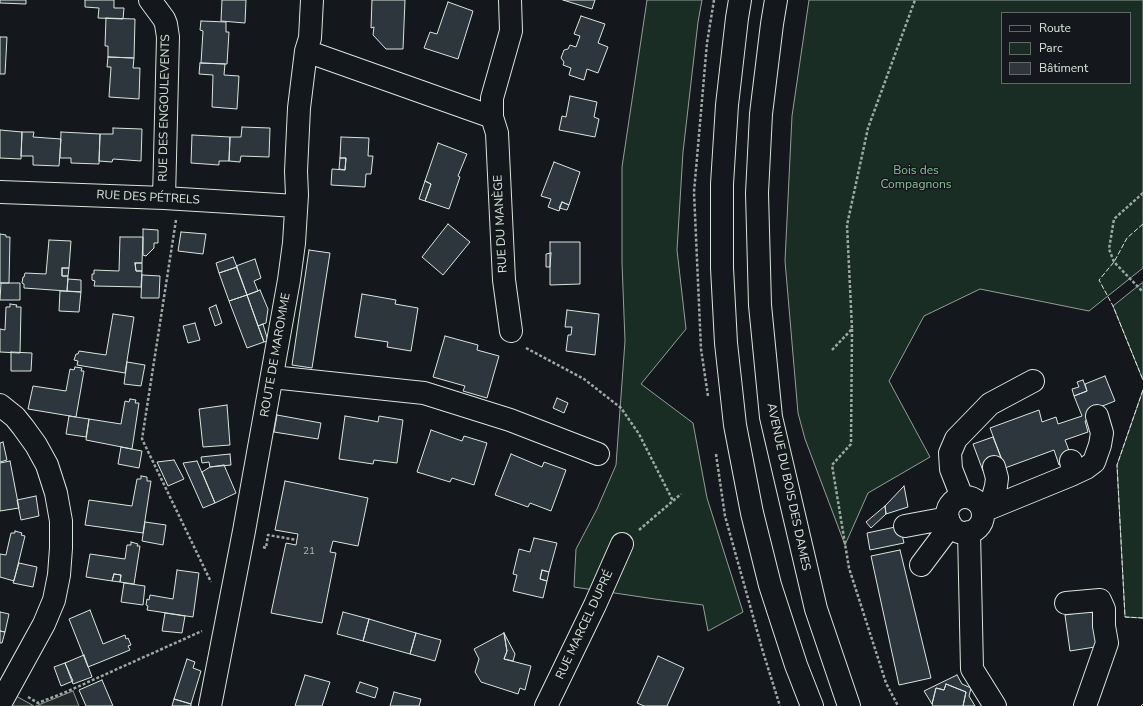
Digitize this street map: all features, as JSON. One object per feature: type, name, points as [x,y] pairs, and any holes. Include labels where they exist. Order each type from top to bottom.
[{"type":"main road","name":"RUE DES ENGOULEVENTS","points":[[150,0],[164,19],[168,37],[171,198]]},
{"type":"main road","name":"ROUTE DE MAROMME","points":[[210,706],[244,531],[289,280],[294,243],[299,108],[306,51],[310,38],[312,0]]},
{"type":"main road","name":"RUE DU MANÈGE","points":[[510,0],[511,31],[492,98],[492,117],[497,133],[504,280],[511,330]]},
{"type":"main road","points":[[740,0],[727,105],[722,184],[722,268],[726,343],[735,424],[754,520],[770,584],[796,665],[812,706]]},
{"type":"main road","name":"AVENUE DU BOIS DES DAMES","points":[[776,0],[761,114],[757,193],[760,305],[771,417],[816,609],[849,706]]},
{"type":"main road","points":[[306,51],[492,117]]},
{"type":"main road","name":"RUE DES PÉTRELS","points":[[0,192],[171,198],[296,206]]},
{"type":"main road","points":[[272,377],[424,393],[510,420],[598,454]]},
{"type":"main road","points":[[962,497],[950,468],[950,453],[956,439],[990,404],[1033,381]]},
{"type":"main road","points":[[0,405],[15,417],[23,427],[36,445],[47,465],[56,492],[61,521],[59,575],[54,600],[44,624],[5,695]]},
{"type":"main road","points":[[983,511],[1071,468],[1086,468],[1094,462],[1100,445],[1102,433],[1097,416]]},
{"type":"main road","points":[[983,511],[992,501],[996,486],[997,478],[994,467]]},
{"type":"main road","points":[[905,526],[956,525],[979,527],[983,516],[981,506],[973,498],[962,497],[957,499],[950,507],[948,512],[956,525],[972,669],[995,706]]},
{"type":"main road","points":[[921,565],[926,556],[956,525]]},
{"type":"main road","name":"RUE MARCEL DUPRÉ","points":[[546,706],[595,605],[622,544]]},
{"type":"main road","points":[[1066,603],[1100,600],[1104,609],[1104,626],[1107,643],[1085,706]]},
{"type":"path","points":[[898,706],[886,683],[849,568],[832,465],[851,444],[852,329],[847,225],[868,128],[915,0]]},
{"type":"path","points":[[1143,193],[1114,219],[1109,249],[1114,262],[1143,292]]},
{"type":"path","points":[[171,198],[142,440],[212,583]]},
{"type":"path","points":[[832,350],[852,329]]},
{"type":"path","points":[[511,330],[514,342],[584,379],[621,408],[639,434],[673,501]]},
{"type":"path","points":[[622,544],[681,494]]},
{"type":"path","points":[[244,531],[262,534],[259,547],[266,548],[268,535],[296,540]]},
{"type":"path","points":[[5,695],[38,703],[208,629]]},
{"type":"green space","points":[[647,0],[702,0],[698,22],[683,152],[677,250],[686,329],[641,384],[693,423],[707,498],[743,612],[708,631],[703,605],[574,587],[576,549],[597,509],[616,465],[625,341],[622,263],[622,167]]},
{"type":"green space","name":"Bois des Compagnons","points":[[809,0],[1143,0],[1143,268],[1089,311],[980,289],[924,316],[889,381],[930,457],[868,493],[845,545],[805,439],[798,413],[785,261],[792,116]]},
{"type":"green space","points":[[1143,282],[1143,380],[1113,306]]},
{"type":"green space","points":[[1143,390],[1143,618],[1125,617],[1117,465]]},
{"type":"shaded area","points":[[73,691],[79,706],[36,706]]},
{"type":"shaded area","points":[[16,696],[34,706],[11,706]]},
{"type":"building","points":[[0,0],[26,0],[26,4],[0,3]]},
{"type":"building","points":[[85,0],[114,0],[114,8],[124,8],[123,19],[98,18],[99,8],[85,7]]},
{"type":"building","points":[[222,0],[246,0],[245,23],[221,21]]},
{"type":"building","points":[[372,0],[405,0],[403,49],[386,49],[373,35],[374,27],[371,28]]},
{"type":"building","points":[[563,0],[595,0],[592,9]]},
{"type":"building","points":[[448,2],[473,11],[458,59],[424,48],[430,32],[437,34]]},
{"type":"building","points":[[581,16],[605,24],[598,43],[608,47],[598,73],[587,69],[584,80],[569,75],[571,68],[563,65],[564,62],[561,58],[564,50],[568,49],[570,45],[576,47],[580,36],[574,34]]},
{"type":"building","points":[[106,18],[135,19],[134,58],[108,57],[108,46],[105,46]]},
{"type":"building","points":[[201,21],[226,22],[226,32],[229,32],[227,64],[201,63],[203,31],[200,30]]},
{"type":"building","points":[[0,37],[7,37],[5,74],[0,74]]},
{"type":"building","points":[[108,57],[134,58],[133,68],[140,68],[139,99],[109,97],[111,67],[107,67]]},
{"type":"building","points":[[200,63],[225,64],[224,75],[239,76],[237,109],[212,107],[213,75],[199,74]]},
{"type":"building","points":[[570,96],[597,102],[594,117],[599,119],[595,137],[559,130],[562,116],[566,117]]},
{"type":"building","points":[[242,127],[270,128],[269,157],[241,156],[240,162],[229,161],[230,137],[241,137]]},
{"type":"building","points":[[113,128],[142,129],[141,161],[113,159],[112,162],[99,161],[100,134],[113,134]]},
{"type":"building","points":[[0,130],[22,132],[21,159],[0,158]]},
{"type":"building","points":[[22,132],[34,132],[33,137],[61,139],[59,166],[33,165],[33,156],[21,156]]},
{"type":"building","points":[[61,132],[100,134],[99,164],[71,163],[71,158],[60,158]]},
{"type":"building","points":[[192,135],[230,137],[229,161],[219,161],[219,165],[191,163]]},
{"type":"building","points":[[341,137],[369,138],[368,156],[373,156],[371,174],[366,174],[365,187],[331,185],[332,169],[345,170],[346,158],[340,158]]},
{"type":"building","points":[[438,143],[467,154],[458,176],[460,177],[449,209],[425,201],[431,184],[425,181]]},
{"type":"building","points":[[340,158],[346,158],[345,170],[339,169]]},
{"type":"building","points":[[554,162],[580,172],[569,205],[562,202],[559,211],[548,207],[551,199],[541,196]]},
{"type":"building","points":[[425,181],[431,184],[425,201],[419,199]]},
{"type":"building","points":[[562,202],[569,205],[567,210],[559,208]]},
{"type":"building","points":[[448,224],[470,242],[443,275],[422,257]]},
{"type":"building","points":[[143,229],[158,230],[158,243],[154,243],[154,248],[146,256],[143,255]]},
{"type":"building","points":[[181,232],[206,234],[203,254],[178,251]]},
{"type":"building","points":[[0,234],[10,237],[9,283],[0,283]]},
{"type":"building","points":[[120,237],[143,237],[142,263],[135,263],[136,271],[142,271],[141,287],[94,286],[95,281],[92,280],[92,274],[94,274],[94,270],[119,271]]},
{"type":"building","points":[[49,240],[71,241],[69,268],[62,268],[62,276],[68,276],[67,291],[24,288],[24,284],[22,283],[25,273],[46,274]]},
{"type":"building","points":[[550,242],[580,242],[580,284],[550,285]]},
{"type":"building","points":[[309,250],[330,253],[312,368],[292,365]]},
{"type":"building","points":[[551,253],[550,267],[546,267],[546,254]]},
{"type":"building","points":[[233,257],[237,267],[219,273],[216,263]]},
{"type":"building","points":[[255,259],[261,278],[254,281],[258,291],[247,295],[236,266]]},
{"type":"building","points":[[135,263],[142,263],[142,271],[136,271]]},
{"type":"building","points":[[237,267],[247,295],[229,301],[219,273]]},
{"type":"building","points":[[62,268],[69,268],[68,276],[62,276]]},
{"type":"building","points":[[142,275],[160,276],[159,298],[141,298]]},
{"type":"building","points":[[68,279],[81,280],[81,292],[67,291]]},
{"type":"building","points":[[1,283],[20,283],[20,300],[0,300]]},
{"type":"building","points":[[260,290],[268,309],[266,323],[258,326],[247,295]]},
{"type":"building","points":[[60,291],[81,292],[79,312],[59,311]]},
{"type":"building","points":[[362,294],[396,300],[395,304],[418,308],[411,351],[387,347],[388,342],[355,337]]},
{"type":"building","points":[[247,295],[264,342],[247,348],[229,301]]},
{"type":"building","points":[[10,304],[17,305],[16,307],[21,307],[20,353],[0,352],[0,329],[5,330],[6,307],[10,307]]},
{"type":"building","points":[[216,305],[222,323],[215,326],[209,308]]},
{"type":"building","points":[[567,310],[599,314],[595,355],[566,351],[568,335],[571,335],[572,327],[565,327]]},
{"type":"building","points":[[113,314],[134,317],[125,373],[77,365],[78,361],[74,360],[79,351],[106,355]]},
{"type":"building","points":[[195,323],[200,340],[188,343],[183,326]]},
{"type":"building","points":[[263,324],[268,341],[264,342],[258,326]]},
{"type":"building","points":[[445,336],[478,345],[477,350],[499,356],[487,398],[463,391],[465,386],[433,377]]},
{"type":"building","points":[[11,352],[32,353],[31,371],[11,371]]},
{"type":"building","points":[[127,362],[145,365],[141,386],[124,384]]},
{"type":"building","points":[[75,367],[82,368],[81,371],[84,371],[76,417],[28,409],[33,386],[66,391],[70,369],[74,370]]},
{"type":"building","points":[[1105,376],[1115,401],[1095,409],[1097,416],[1085,421],[1088,432],[1065,440],[1073,461],[1059,465],[1054,450],[1005,468],[990,428],[1039,410],[1042,422],[1056,417],[1058,424],[1082,416],[1074,396],[1087,391],[1085,384]]},
{"type":"building","points":[[1083,380],[1087,391],[1074,396],[1072,389],[1079,387],[1077,382]]},
{"type":"building","points":[[557,398],[568,403],[564,413],[553,408]]},
{"type":"building","points":[[130,399],[136,400],[135,403],[139,403],[132,449],[86,440],[89,419],[121,424],[125,401],[129,402]]},
{"type":"building","points":[[227,405],[230,445],[203,447],[199,409]]},
{"type":"building","points":[[277,415],[321,423],[318,439],[274,432]]},
{"type":"building","points":[[69,416],[89,419],[86,437],[66,434]]},
{"type":"building","points":[[345,416],[378,422],[379,416],[403,420],[397,463],[374,460],[373,464],[339,459]]},
{"type":"building","points":[[431,430],[462,441],[464,436],[487,443],[474,485],[452,478],[450,482],[417,472]]},
{"type":"building","points":[[993,437],[1003,463],[983,471],[973,444]]},
{"type":"building","points":[[3,442],[7,460],[0,462],[0,443]]},
{"type":"building","points":[[121,447],[142,451],[139,468],[118,464]]},
{"type":"building","points":[[230,454],[231,465],[210,467],[209,462],[202,463],[201,457]]},
{"type":"building","points":[[511,454],[542,467],[544,462],[566,470],[551,511],[530,503],[528,507],[495,495]]},
{"type":"building","points":[[174,460],[184,479],[168,486],[157,462]]},
{"type":"building","points":[[10,461],[19,508],[0,511],[0,463]]},
{"type":"building","points":[[197,461],[215,503],[203,508],[183,463]]},
{"type":"building","points":[[224,465],[236,493],[215,503],[202,472],[210,467]]},
{"type":"building","points":[[141,476],[147,477],[147,481],[151,481],[143,533],[85,525],[89,500],[132,506],[137,479],[141,479]]},
{"type":"building","points":[[285,481],[368,498],[358,546],[333,541],[330,552],[336,553],[322,623],[271,613],[286,543],[296,545],[298,534],[275,530]]},
{"type":"building","points":[[904,486],[908,507],[886,514],[885,506]]},
{"type":"building","points":[[36,496],[39,516],[21,520],[17,500]]},
{"type":"building","points":[[885,506],[886,514],[871,528],[866,522]]},
{"type":"building","points":[[145,522],[166,525],[163,545],[142,541]]},
{"type":"building","points":[[900,526],[904,543],[870,550],[867,533]]},
{"type":"building","points":[[15,531],[22,533],[21,535],[25,536],[14,581],[0,577],[0,554],[6,555],[11,533],[15,533]]},
{"type":"building","points":[[534,538],[557,543],[549,572],[542,570],[540,579],[547,581],[543,598],[513,591],[517,575],[513,574],[519,549],[530,552]]},
{"type":"building","points":[[131,542],[138,544],[137,546],[140,546],[134,584],[120,582],[121,575],[114,574],[112,581],[86,577],[90,554],[125,559],[127,545],[131,545]]},
{"type":"building","points":[[900,550],[931,678],[899,685],[871,556]]},
{"type":"building","points":[[19,563],[37,567],[33,587],[13,583]]},
{"type":"building","points":[[177,570],[199,573],[193,617],[147,610],[147,599],[149,600],[150,595],[173,599]]},
{"type":"building","points":[[542,570],[549,572],[547,581],[540,579]]},
{"type":"building","points":[[114,574],[121,575],[120,582],[112,581]]},
{"type":"building","points":[[124,583],[145,586],[143,605],[121,602]]},
{"type":"building","points":[[90,610],[103,644],[125,635],[126,639],[128,638],[131,645],[128,646],[130,650],[88,667],[69,619]]},
{"type":"building","points":[[1096,610],[1101,646],[1070,651],[1065,615]]},
{"type":"building","points":[[0,612],[9,614],[5,632],[0,631]]},
{"type":"building","points":[[343,612],[369,619],[363,641],[337,634]]},
{"type":"building","points":[[165,613],[185,616],[182,633],[162,631]]},
{"type":"building","points":[[369,619],[416,633],[410,654],[363,641]]},
{"type":"building","points":[[0,631],[5,632],[2,643],[0,643]]},
{"type":"building","points":[[416,633],[441,640],[435,661],[410,654]]},
{"type":"building","points":[[504,633],[515,654],[513,661],[504,659],[507,651]]},
{"type":"building","points":[[504,633],[507,651],[504,659],[531,666],[525,690],[520,688],[518,694],[481,682],[475,672],[479,659],[474,649]]},
{"type":"building","points":[[84,655],[92,677],[73,684],[65,663]]},
{"type":"building","points":[[658,656],[684,668],[667,706],[644,706],[637,703]]},
{"type":"building","points":[[187,659],[195,662],[193,668],[201,671],[191,704],[174,699]]},
{"type":"building","points":[[65,663],[73,681],[61,686],[54,667]]},
{"type":"building","points":[[305,675],[330,682],[322,706],[295,706]]},
{"type":"building","points":[[957,675],[962,684],[971,688],[969,696],[975,706],[963,706],[966,692],[946,684],[944,690],[936,688],[932,704],[924,691]]},
{"type":"building","points":[[102,680],[113,706],[86,706],[79,690]]},
{"type":"building","points":[[360,682],[378,688],[375,698],[356,692]]},
{"type":"building","points":[[946,684],[966,692],[963,706],[933,706],[932,704],[936,688],[944,690]]},
{"type":"building","points":[[394,692],[421,699],[419,706],[390,706]]},
{"type":"building","points":[[174,699],[191,704],[191,706],[172,706]]},
{"type":"fence","points":[[1143,224],[1127,238],[1114,262],[1099,280],[1113,306],[1143,380]]},
{"type":"fence","points":[[1143,390],[1117,465],[1125,617],[1143,618]]}]
